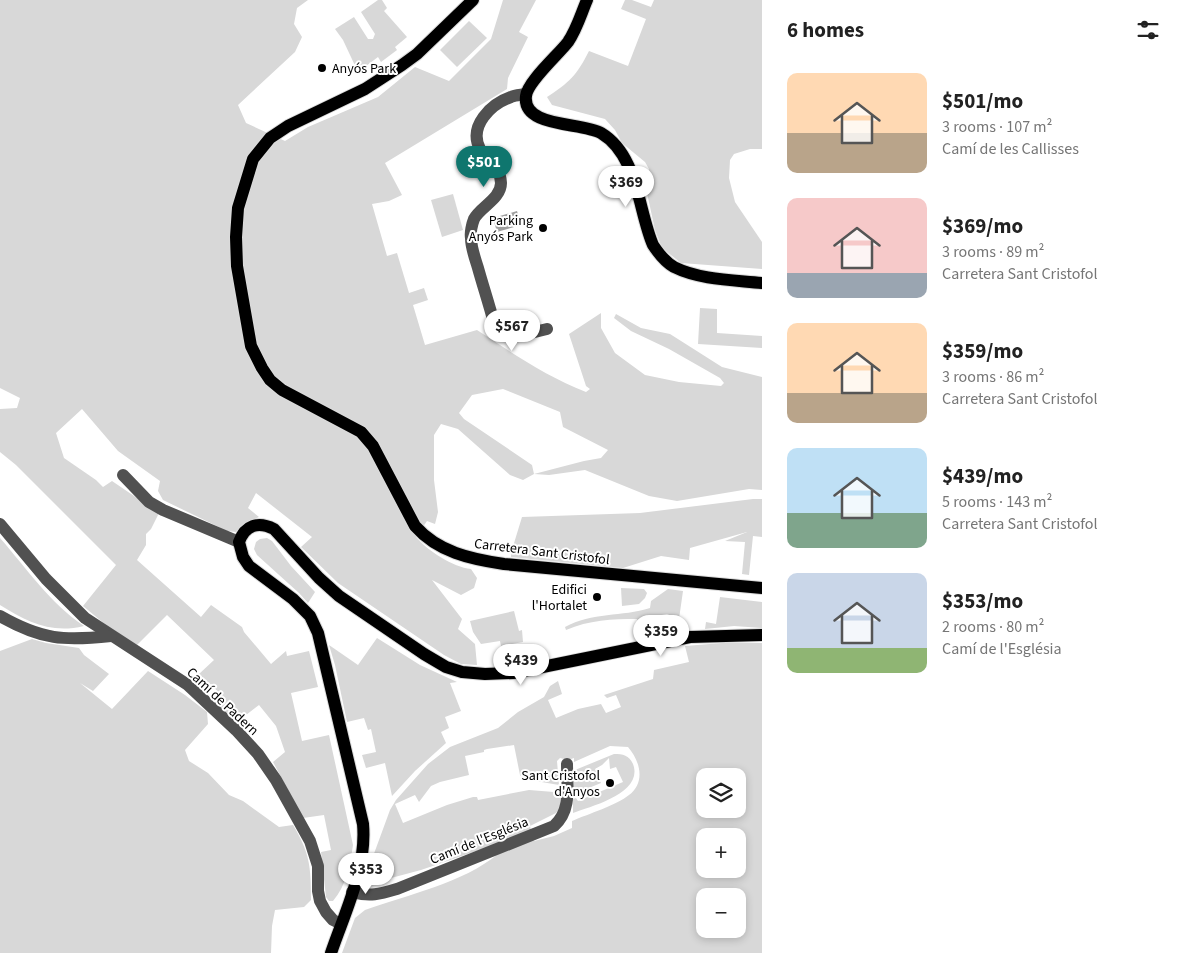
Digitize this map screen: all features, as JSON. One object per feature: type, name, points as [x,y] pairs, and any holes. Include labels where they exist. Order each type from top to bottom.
[{"type":"main road","points":[[587,0],[576,29],[569,41],[541,73],[526,94],[526,104],[531,112],[539,118],[550,122],[588,128],[602,134],[616,147],[626,161],[652,245],[661,257],[673,266],[692,273],[762,283]]},
{"type":"main road","name":"Carretera Sant Cristofol","points":[[470,2],[417,54],[365,89],[288,126],[270,138],[253,159],[238,208],[236,237],[237,266],[251,346],[270,380],[282,390],[361,432],[376,453],[415,526],[423,535],[439,546],[477,560],[504,564],[762,588]]},
{"type":"main road","points":[[331,953],[352,892],[363,848],[363,824],[318,633],[310,616],[299,605],[249,566],[242,557],[239,542],[247,529],[265,524],[274,529],[319,578],[339,596],[424,654],[446,667],[462,672],[486,674],[513,673],[690,637],[762,635]]},
{"type":"street","points":[[526,94],[511,96],[498,103],[487,111],[479,122],[476,136],[480,149],[494,163],[498,170],[501,185],[497,195],[477,214],[473,221],[471,238],[494,323],[498,329],[504,336],[510,338],[547,329]]},
{"type":"street","points":[[123,475],[149,502],[163,510],[239,542]]},
{"type":"street","name":"Camí de Padern","points":[[0,524],[46,580],[85,618],[188,685],[236,730],[258,754],[276,780],[310,841],[318,866],[320,901],[333,920],[341,924]]},
{"type":"street","points":[[0,616],[21,628],[47,636],[76,640],[111,636]]},
{"type":"street","name":"Camí de l'Església","points":[[352,892],[365,896],[377,895],[397,889],[554,826],[564,815],[567,804],[567,764]]},
{"type":"shaded area","points":[[0,0],[308,0],[297,8],[294,24],[302,37],[295,52],[238,105],[246,123],[285,141],[308,127],[378,97],[415,67],[449,81],[491,39],[503,0],[536,0],[519,32],[528,37],[508,78],[507,89],[385,163],[402,195],[389,201],[372,204],[387,256],[397,253],[409,293],[424,288],[428,300],[413,305],[425,345],[477,330],[544,372],[586,392],[590,389],[586,386],[569,334],[601,313],[601,328],[615,353],[645,375],[679,382],[721,386],[724,383],[720,378],[669,349],[631,331],[614,318],[616,314],[641,328],[670,334],[722,367],[762,377],[762,490],[749,489],[677,501],[649,496],[585,470],[549,475],[534,474],[523,480],[510,475],[458,429],[441,424],[434,435],[434,480],[438,512],[435,524],[427,521],[416,537],[441,558],[471,569],[477,578],[474,588],[461,595],[432,580],[462,619],[458,629],[475,644],[477,665],[461,664],[444,655],[338,583],[301,547],[312,537],[256,493],[248,508],[259,517],[244,524],[236,532],[227,531],[163,500],[158,491],[160,481],[118,451],[82,409],[56,433],[64,458],[103,487],[112,481],[159,513],[151,529],[146,534],[146,545],[137,560],[201,617],[211,605],[242,627],[244,632],[271,664],[286,651],[287,656],[309,651],[318,687],[291,693],[302,741],[329,735],[353,845],[349,868],[341,889],[333,901],[329,901],[326,897],[321,852],[331,850],[324,815],[303,818],[273,762],[285,752],[276,726],[259,705],[237,722],[217,705],[224,697],[199,674],[214,660],[167,615],[137,645],[106,625],[83,606],[116,565],[16,465],[0,452],[0,409],[17,408],[20,398],[0,388]],"holes":[[[503,389],[560,412],[563,427],[608,450],[601,458],[534,474],[532,465],[464,419],[459,413],[472,395]]]},
{"type":"shaded area","points":[[378,0],[382,0],[387,8],[384,11],[407,37],[395,47],[397,50],[381,62],[378,57],[358,72],[343,40],[335,29],[354,17],[368,39],[373,39],[375,34],[361,12]]},
{"type":"shaded area","points":[[625,0],[632,0],[651,7],[654,0],[762,0],[762,149],[750,149],[734,154],[730,160],[729,178],[735,202],[762,242],[762,269],[681,263],[662,248],[655,230],[647,193],[649,169],[645,162],[622,143],[615,130],[605,119],[552,105],[547,97],[572,78],[589,51],[628,66],[646,19],[621,9]]},
{"type":"shaded area","points":[[469,21],[487,38],[457,67],[440,50]]},
{"type":"shaded area","points":[[453,194],[463,230],[442,237],[431,200]]},
{"type":"shaded area","points":[[517,211],[521,225],[497,232],[493,218]]},
{"type":"shaded area","points":[[700,308],[717,309],[717,333],[762,336],[762,348],[698,344]]},
{"type":"shaded area","points":[[762,499],[762,537],[753,536],[749,575],[742,574],[745,542],[725,541],[747,532],[690,548],[689,560],[661,556],[623,568],[511,557],[522,517],[640,513]]},
{"type":"shaded area","points":[[0,538],[60,607],[84,626],[61,628],[40,625],[20,617],[0,605]]},
{"type":"shaded area","points":[[267,538],[272,541],[291,566],[315,592],[308,603],[257,555],[254,549],[256,542]]},
{"type":"shaded area","points":[[621,588],[644,589],[647,593],[639,604],[622,606]]},
{"type":"shaded area","points":[[668,589],[683,591],[679,619],[667,614],[650,617],[650,620],[646,621],[647,626],[638,623],[637,619],[619,619],[592,622],[566,630],[565,627],[586,619],[650,608],[651,601]]},
{"type":"shaded area","points":[[720,597],[762,602],[762,628],[734,626],[705,629],[706,622],[716,624]]},
{"type":"shaded area","points":[[514,611],[519,631],[522,630],[523,642],[501,646],[500,641],[481,644],[473,632],[470,621]]},
{"type":"shaded area","points":[[377,638],[420,665],[457,682],[450,683],[461,711],[445,717],[449,728],[441,732],[446,743],[415,771],[392,796],[385,763],[366,768],[362,755],[376,752],[371,729],[368,730],[364,718],[347,722],[329,645],[358,665]]},
{"type":"shaded area","points":[[32,639],[79,648],[84,655],[109,674],[93,691],[80,683],[112,709],[148,671],[207,712],[208,724],[185,750],[189,761],[208,773],[229,795],[243,801],[279,827],[293,825],[306,852],[311,878],[311,900],[304,907],[275,910],[272,926],[271,953],[0,953],[0,651]]},
{"type":"shaded area","points":[[722,643],[762,643],[762,953],[342,953],[355,918],[365,910],[452,881],[484,864],[498,854],[485,848],[421,870],[376,882],[371,879],[372,871],[368,870],[390,810],[396,800],[428,764],[450,747],[498,728],[518,712],[544,697],[550,686],[558,681],[562,694],[548,700],[556,718],[578,709],[601,704],[606,713],[621,707],[616,695],[607,698],[604,695],[653,679],[654,670],[689,662],[685,646]],"holes":[[[514,745],[520,775],[524,779],[559,785],[557,761],[560,758],[568,760],[574,758],[574,762],[610,746],[628,747],[638,765],[638,784],[624,799],[572,821],[572,828],[554,836],[534,841],[530,826],[556,813],[562,805],[560,794],[529,790],[478,800],[477,797],[473,797],[447,805],[403,823],[395,804],[415,795],[419,802],[431,786],[469,775],[465,756],[484,752],[487,749]]]},
{"type":"shaded area","points":[[614,754],[625,756],[633,764],[634,774],[631,783],[614,797],[573,813],[573,799],[576,798],[578,801],[623,782],[616,767],[610,769],[609,758],[595,769],[601,783],[574,794],[575,770]]},
{"type":"place","name":"Anyós Park","points":[[322,68]]},
{"type":"place","name":"Parking Anyós Park","points":[[543,228]]},
{"type":"place","name":"Edifici l'Hortalet","points":[[597,597]]},
{"type":"place","name":"Sant Cristofol d'Anyos","points":[[610,783]]}]
